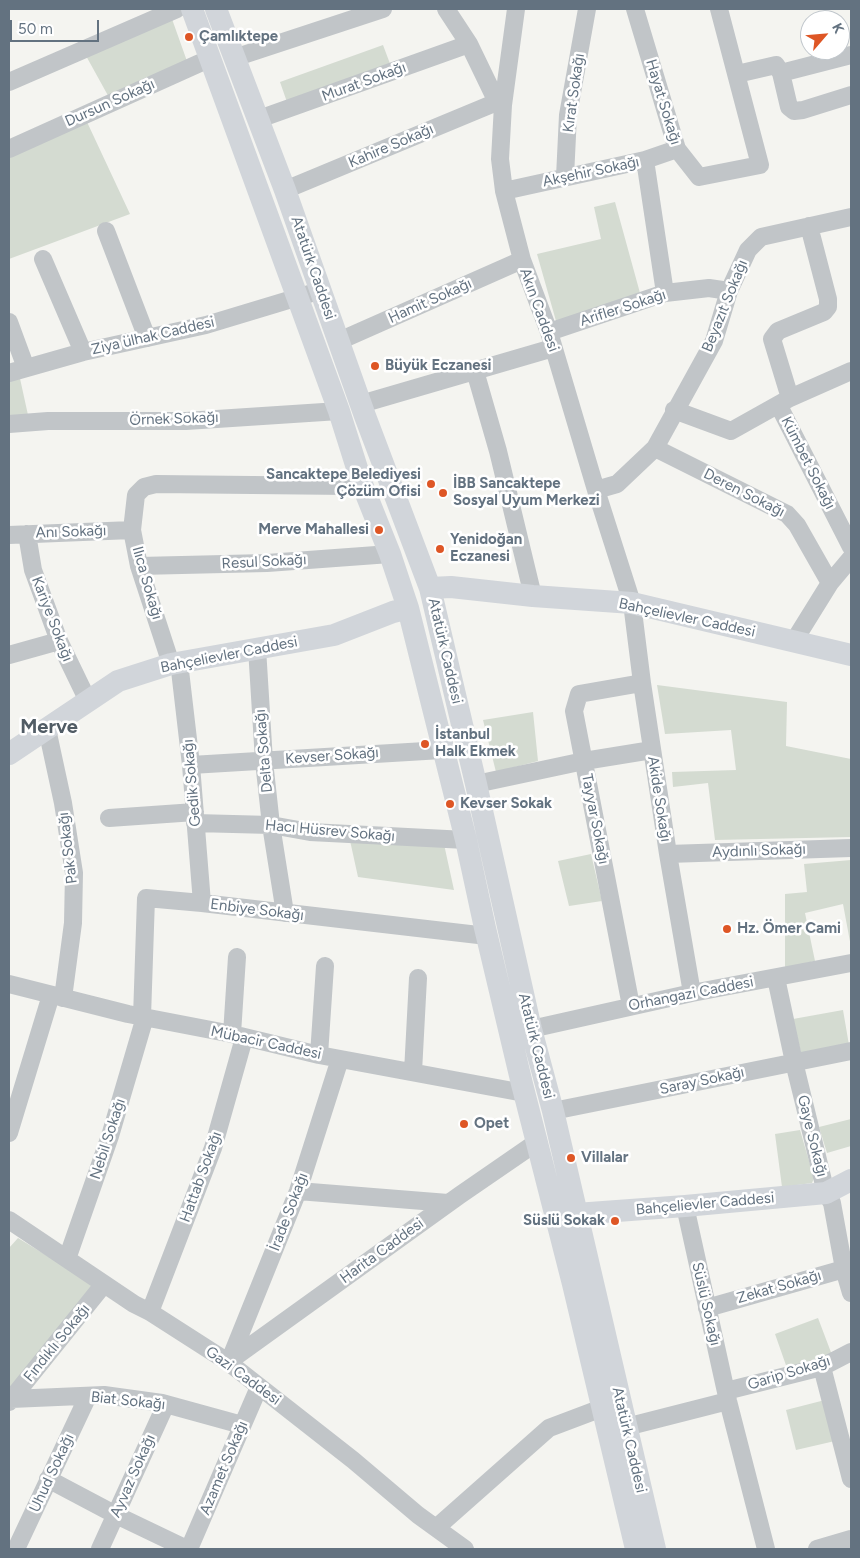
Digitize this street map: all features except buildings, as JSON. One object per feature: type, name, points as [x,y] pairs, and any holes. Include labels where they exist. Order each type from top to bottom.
[{"type":"main road","name":"Atatürk Caddesi","points":[[192,9],[339,411],[362,484],[390,554],[408,608],[466,840],[486,936],[524,1093],[537,1142],[566,1217],[626,1427],[655,1549]]},
{"type":"main road","name":"Atatürk Caddesi","points":[[216,9],[259,119],[322,290],[338,341],[430,588],[531,1029],[553,1111],[566,1217]]},
{"type":"main road","name":"Bahçelievler Caddesi","points":[[430,588],[451,587],[533,596],[632,603],[794,641],[847,650]]},
{"type":"main road","points":[[408,608],[414,599],[430,588]]},
{"type":"main road","name":"Bahçelievler Caddesi","points":[[9,754],[118,681],[175,663],[334,635],[408,608]]},
{"type":"main road","name":"Bahçelievler Caddesi","points":[[566,1217],[826,1193],[851,1180]]},
{"type":"main road","points":[[566,1217],[602,1408],[636,1549]]},
{"type":"street","points":[[9,82],[177,9]]},
{"type":"street","points":[[234,58],[383,9]]},
{"type":"street","points":[[446,9],[469,44],[500,103]]},
{"type":"street","name":"Akın Caddesi","points":[[516,9],[500,103],[500,159],[504,191],[522,260],[551,340],[632,603]]},
{"type":"street","name":"Kırat Sokağı","points":[[565,178],[568,116],[586,9]]},
{"type":"street","name":"Hayat Sokağı","points":[[635,9],[677,149],[699,177],[760,165],[719,9]]},
{"type":"street","name":"Murat Sokağı","points":[[259,119],[469,44]]},
{"type":"street","points":[[781,73],[851,54]]},
{"type":"street","name":"Dursun Sokağı","points":[[9,149],[211,58]]},
{"type":"street","points":[[737,74],[776,65],[781,73],[789,107],[794,110],[803,110],[851,95]]},
{"type":"street","name":"Kahire Sokağı","points":[[285,190],[500,103]]},
{"type":"street","name":"Akşehir Sokağı","points":[[504,191],[645,160],[677,149]]},
{"type":"street","points":[[645,160],[665,293]]},
{"type":"street","name":"Beyazıt Sokağı","points":[[596,490],[617,484],[655,448],[674,410],[714,341],[729,292],[748,250],[761,237],[851,217]]},
{"type":"street","name":"Kümbet Sokağı","points":[[809,226],[828,299],[828,307],[824,312],[778,331],[772,339],[785,402],[851,547]]},
{"type":"street","points":[[106,231],[147,338]]},
{"type":"street","points":[[43,259],[83,352]]},
{"type":"street","name":"Hamit Sokağı","points":[[338,341],[522,260]]},
{"type":"street","name":"Arifler Sokağı","points":[[361,404],[475,371],[665,293],[709,288],[729,292]]},
{"type":"street","name":"Ziya ülhak Caddesi","points":[[9,373],[83,352],[206,325],[322,290]]},
{"type":"street","points":[[9,322],[26,368]]},
{"type":"street","points":[[475,371],[498,451],[533,596]]},
{"type":"street","points":[[674,410],[731,431],[785,402],[851,372]]},
{"type":"street","name":"Örnek Sokağı","points":[[9,424],[48,421],[186,421],[339,411]]},
{"type":"street","name":"Deren Sokağı","points":[[655,448],[787,514],[797,525],[830,583]]},
{"type":"street","name":"Ilıca Sokağı","points":[[175,663],[139,566],[132,530],[136,495],[144,487],[156,484],[349,486],[362,484]]},
{"type":"street","name":"Anı Sokağı","points":[[9,535],[132,530]]},
{"type":"street","name":"Kariye Sokağı","points":[[27,534],[34,570],[59,641],[88,701]]},
{"type":"street","name":"Resul Sokağı","points":[[139,566],[267,563],[390,554]]},
{"type":"street","points":[[794,641],[830,583],[851,558]]},
{"type":"street","name":"Akide Sokağı","points":[[632,603],[652,750],[692,994]]},
{"type":"street","points":[[9,655],[59,641]]},
{"type":"street","name":"Delta Sokağı","points":[[257,648],[264,761],[271,825],[285,913]]},
{"type":"street","name":"Gedik Sokağı","points":[[175,663],[191,765],[202,903]]},
{"type":"street","name":"Tayyar Sokağı","points":[[631,1006],[574,711],[579,694],[642,683]]},
{"type":"street","name":"Pak Sokağı","points":[[9,1133],[57,996],[73,922],[74,873],[63,803],[46,729]]},
{"type":"street","name":"Kevser Sokağı","points":[[191,765],[442,750]]},
{"type":"street","points":[[476,784],[584,760],[652,750]]},
{"type":"street","name":"Hacı Hüsrev Sokağı","points":[[109,818],[195,818],[271,825],[310,832],[466,840]]},
{"type":"street","name":"Aydınlı Sokağı","points":[[668,854],[851,848]]},
{"type":"street","name":"Enbiye Sokağı","points":[[143,1017],[146,898],[486,936]]},
{"type":"street","name":"Hattab Sokağı","points":[[150,1312],[213,1148],[238,1036],[237,957]]},
{"type":"street","name":"Orhangazi Caddesi","points":[[531,1029],[631,1006],[851,963]]},
{"type":"street","points":[[319,1055],[325,966]]},
{"type":"street","points":[[413,1072],[418,978]]},
{"type":"street","name":"Gaye Sokağı","points":[[776,978],[826,1193],[832,1202],[848,1268],[851,1293]]},
{"type":"street","name":"Mübacir Caddesi","points":[[9,984],[143,1017],[319,1055],[524,1093]]},
{"type":"street","name":"Nebil Sokağı","points":[[67,1259],[110,1136],[143,1017]]},
{"type":"street","name":"Saray Sokağı","points":[[553,1111],[851,1051]]},
{"type":"street","name":"İrade Sokağı","points":[[228,1362],[298,1191],[340,1058]]},
{"type":"street","name":"Harita Caddesi","points":[[228,1362],[537,1142]]},
{"type":"street","points":[[298,1191],[448,1204]]},
{"type":"street","name":"Süslü Sokağı","points":[[685,1206],[727,1396],[766,1549]]},
{"type":"street","name":"Gazi Caddesi","points":[[12,1227],[67,1259],[134,1304],[150,1312],[228,1362],[353,1460],[418,1515],[465,1549]]},
{"type":"street","name":"Zekat Sokağı","points":[[707,1308],[848,1268]]},
{"type":"street","name":"Fındıklı Sokağı","points":[[10,1400],[104,1284]]},
{"type":"street","name":"Garip Sokağı","points":[[727,1396],[822,1367],[851,1352]]},
{"type":"street","points":[[822,1367],[851,1479]]},
{"type":"street","name":"Azamet Sokağı","points":[[188,1549],[259,1387]]},
{"type":"street","name":"Uhud Sokağı","points":[[16,1549],[88,1396]]},
{"type":"street","name":"Biat Sokağı","points":[[10,1400],[104,1396],[166,1404],[242,1425]]},
{"type":"street","points":[[626,1427],[727,1396]]},
{"type":"street","name":"Ayvaz Sokağı","points":[[100,1549],[166,1404]]},
{"type":"street","points":[[436,1528],[549,1428],[602,1408]]},
{"type":"street","points":[[48,1480],[188,1549]]},
{"type":"street","points":[[817,1549],[851,1539]]},
{"type":"shaded area","points":[[172,19],[188,64],[111,101],[85,54]]},
{"type":"shaded area","points":[[383,45],[392,69],[288,105],[280,82]]},
{"type":"shaded area","points":[[87,122],[130,214],[9,259],[9,155]]},
{"type":"shaded area","points":[[615,202],[640,293],[556,321],[537,254],[601,239],[594,207]]},
{"type":"shaded area","points":[[19,374],[28,415],[9,417],[9,377]]},
{"type":"shaded area","points":[[657,685],[787,702],[786,746],[851,759],[851,837],[715,840],[708,783],[673,787],[672,772],[736,770],[731,730],[665,734]]},
{"type":"shaded area","points":[[533,712],[538,761],[496,772],[483,720]]},
{"type":"shaded area","points":[[442,835],[454,890],[358,877],[349,836]]},
{"type":"shaded area","points":[[591,854],[602,901],[569,906],[558,861]]},
{"type":"shaded area","points":[[851,860],[851,947],[843,904],[805,913],[815,961],[785,968],[785,894],[807,892],[804,864]]},
{"type":"shaded area","points":[[843,1010],[849,1045],[801,1053],[793,1019]]},
{"type":"shaded area","points":[[851,1119],[851,1146],[827,1153],[819,1127]]},
{"type":"shaded area","points":[[800,1130],[814,1178],[812,1183],[782,1187],[775,1134]]},
{"type":"shaded area","points":[[18,1238],[98,1287],[9,1395],[9,1248]]},
{"type":"shaded area","points":[[818,1318],[832,1355],[788,1371],[775,1334]]},
{"type":"shaded area","points":[[825,1400],[835,1441],[796,1450],[786,1410]]},
{"type":"place","name":"Çamlıktepe","points":[[189,37]]},
{"type":"place","name":"Büyük Eczanesi","points":[[375,366]]},
{"type":"place","name":"Sancaktepe Belediyesi Çözüm Ofisi","points":[[431,484]]},
{"type":"place","name":"İBB Sancaktepe Sosyal Uyum Merkezi","points":[[443,493]]},
{"type":"place","name":"Merve Mahallesi","points":[[379,530]]},
{"type":"place","name":"Yenidoğan Eczanesi","points":[[440,549]]},
{"type":"place","name":"İstanbul Halk Ekmek","points":[[425,744]]},
{"type":"place","name":"Kevser Sokak","points":[[450,804]]},
{"type":"place","name":"Hz. Ömer Cami","points":[[727,929]]},
{"type":"place","name":"Opet","points":[[464,1124]]},
{"type":"place","name":"Villalar","points":[[571,1158]]},
{"type":"place","name":"Süslü Sokak","points":[[615,1221]]},
{"type":"district","name":"Merve","points":[[49,727]]}]
